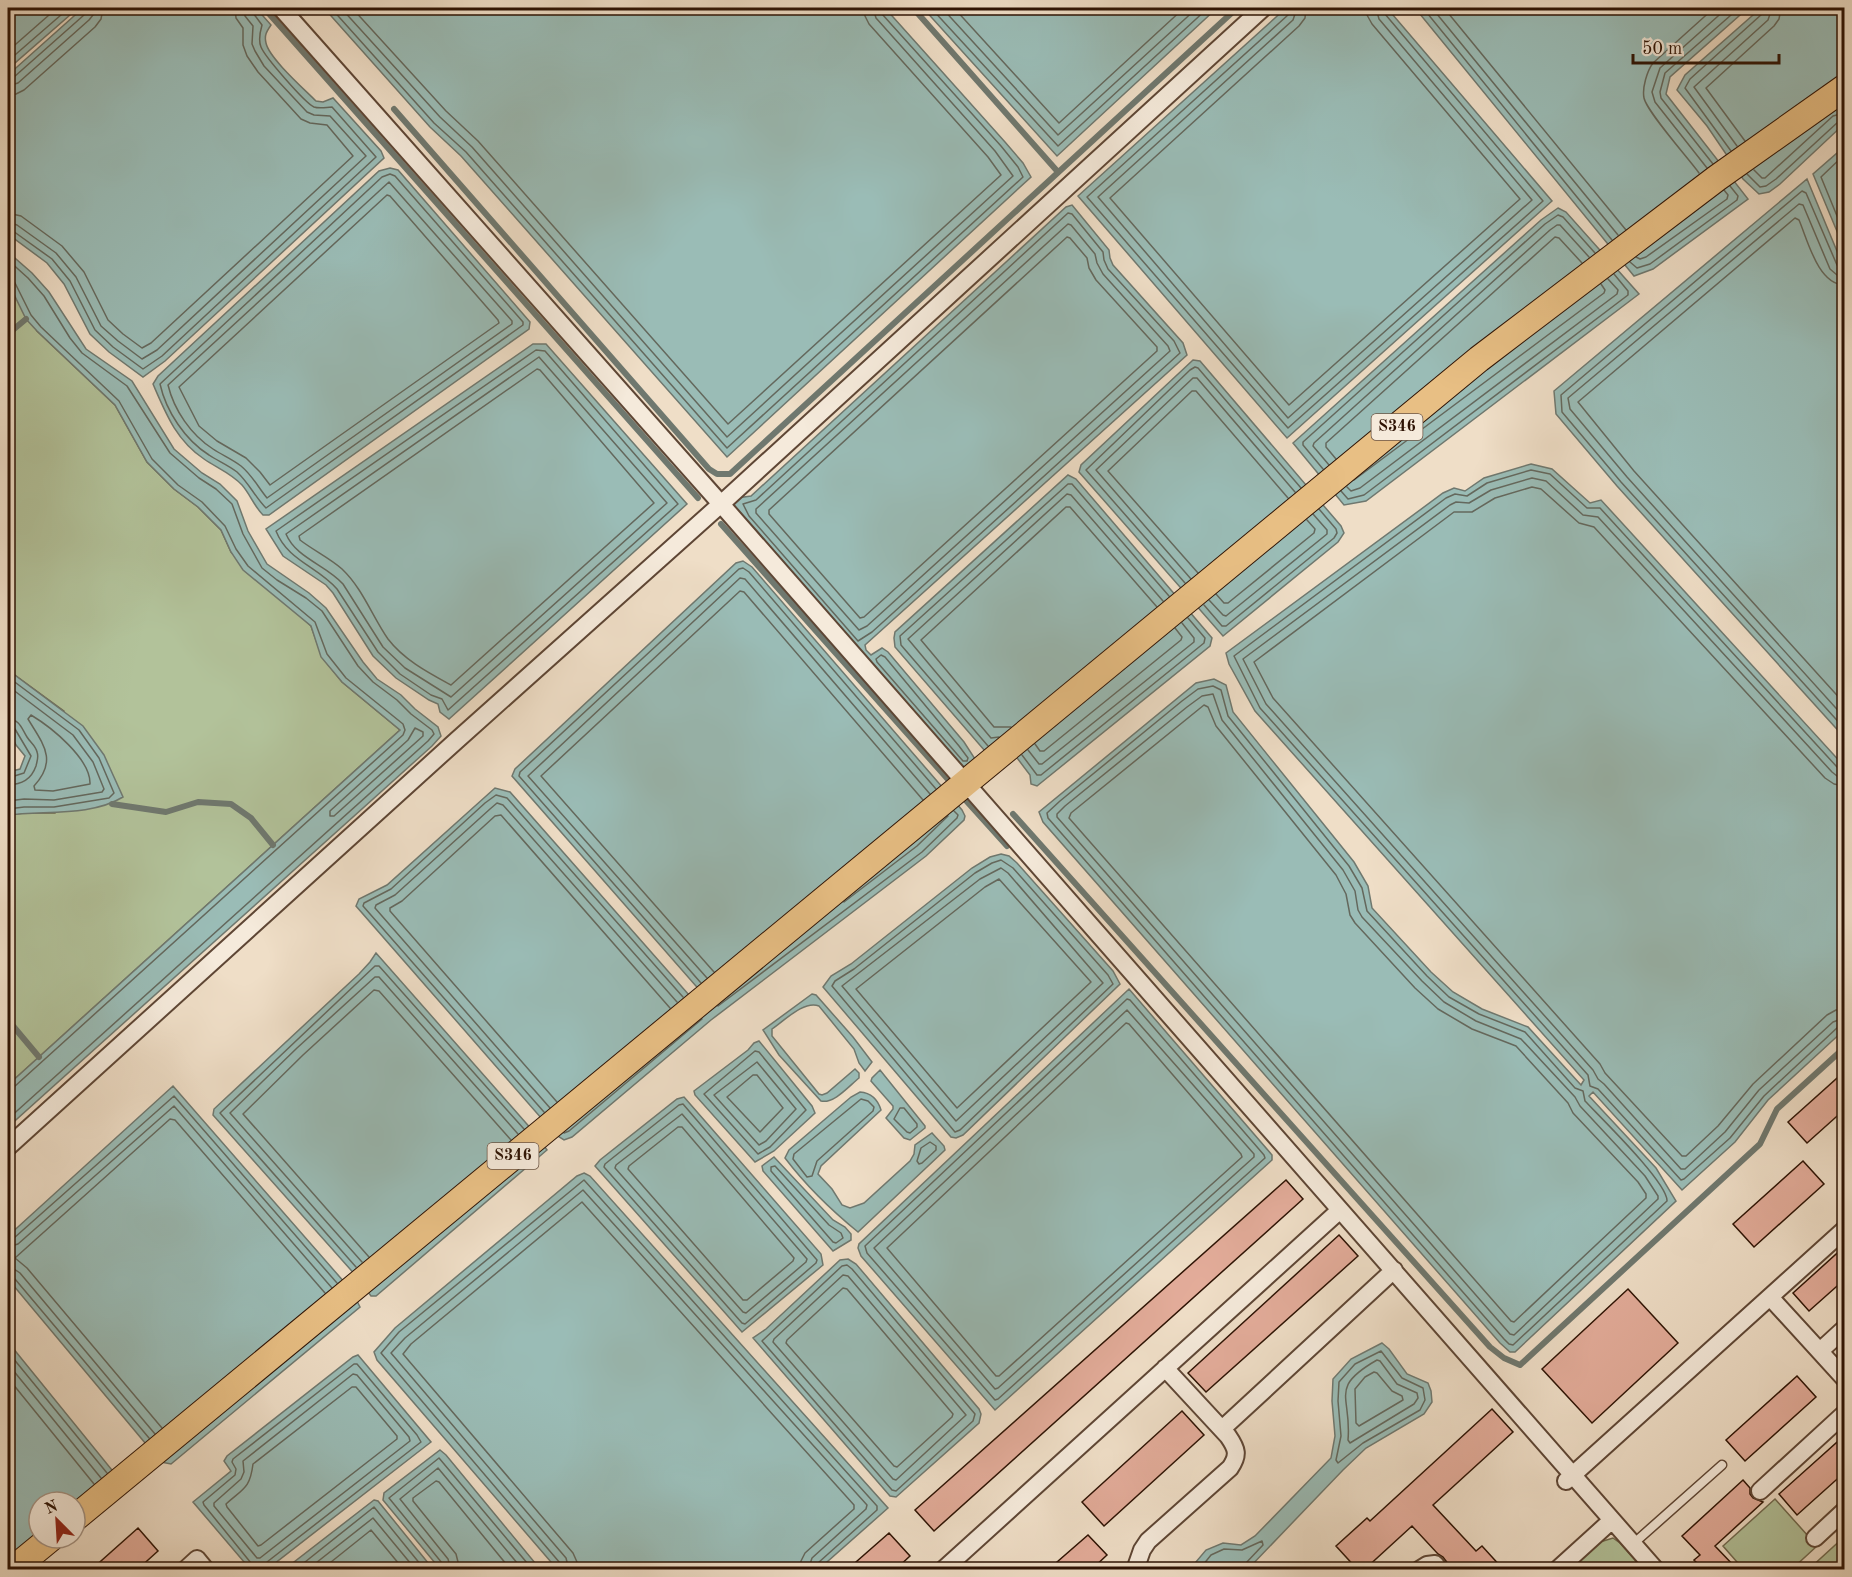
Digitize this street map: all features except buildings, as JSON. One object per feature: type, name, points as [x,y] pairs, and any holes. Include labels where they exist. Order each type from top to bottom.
[{"type":"main road","name":"S346","points":[[87,1508],[1479,359],[1717,178],[1845,88]]},
{"type":"main road","points":[[12,1569],[36,1550]]},
{"type":"street","points":[[281,8],[721,504],[960,788],[1394,1270],[1570,1478],[1656,1569]]},
{"type":"street","points":[[8,1147],[721,504],[1263,8]]},
{"type":"street","points":[[946,1568],[1340,1210]]},
{"type":"street","points":[[1570,1478],[1845,1230]]},
{"type":"street","points":[[1222,1429],[1394,1270]]},
{"type":"street","points":[[1770,1297],[1845,1378]]},
{"type":"street","points":[[1820,1351],[1845,1329]]},
{"type":"street","points":[[1135,1569],[1148,1541],[1230,1468],[1236,1460],[1235,1446],[1222,1429],[1165,1368]]},
{"type":"street","points":[[1760,1491],[1845,1414]]},
{"type":"street","points":[[1815,1538],[1845,1512]]},
{"type":"street","points":[[1557,1569],[1612,1520]]},
{"type":"street","points":[[185,1569],[197,1559],[206,1569]]},
{"type":"street","points":[[1419,1569],[1435,1564],[1440,1569]]},
{"type":"lane","points":[[1633,1544],[1722,1465]]},
{"type":"green space","points":[[8,282],[37,331],[115,405],[147,462],[221,530],[231,552],[311,626],[322,657],[342,682],[400,730],[8,1085],[8,815],[55,813],[64,711],[8,670]]},
{"type":"green space","points":[[1775,1499],[1817,1546],[1792,1569],[1744,1570],[1723,1546]]},
{"type":"green space","points":[[1844,1537],[1844,1569],[1809,1569]]},
{"type":"green space","points":[[1613,1538],[1643,1569],[1571,1569],[1600,1542]]},
{"type":"water","points":[[8,8],[78,8],[8,69]]},
{"type":"water","points":[[83,8],[256,8],[271,25],[267,31],[266,43],[273,57],[316,101],[323,102],[333,98],[381,151],[384,158],[165,361],[143,377],[109,352],[90,334],[64,284],[47,263],[8,234],[8,75]]},
{"type":"water","points":[[324,8],[885,8],[1005,142],[1023,163],[1031,177],[727,457],[461,156],[430,127]]},
{"type":"water","points":[[923,8],[1217,8],[1057,156]]},
{"type":"water","points":[[1286,8],[1387,8],[1552,201],[1287,438],[1078,196]]},
{"type":"water","points":[[1415,8],[1748,8],[1670,77],[1666,94],[1748,199],[1653,269],[1634,276]]},
{"type":"water","points":[[1761,8],[1844,8],[1844,124],[1780,184],[1769,192],[1759,194],[1743,179],[1707,126],[1677,90],[1685,75]]},
{"type":"water","points":[[1844,147],[1844,248],[1813,174]]},
{"type":"water","points":[[390,168],[398,170],[530,322],[529,329],[269,515],[263,515],[238,481],[194,452],[179,435],[167,416],[153,384],[158,376],[379,171]]},
{"type":"water","points":[[1807,179],[1844,268],[1844,737],[1617,486],[1556,414],[1554,391]]},
{"type":"water","points":[[1072,205],[1109,250],[1113,265],[1183,343],[1187,355],[865,645],[871,655],[882,648],[888,652],[964,742],[977,762],[971,779],[732,504],[737,498],[751,496],[1066,207]]},
{"type":"water","points":[[1558,208],[1566,212],[1639,294],[1366,501],[1344,505],[1293,443],[1541,220]]},
{"type":"water","points":[[8,252],[49,292],[86,349],[132,381],[174,449],[202,473],[220,484],[237,501],[248,531],[267,564],[309,593],[326,608],[377,679],[401,695],[438,727],[441,736],[8,1127],[8,1085],[400,730],[342,682],[321,657],[311,626],[243,570],[231,552],[221,530],[147,462],[115,405],[26,319],[8,282]]},
{"type":"water","points":[[533,344],[546,344],[687,504],[449,719],[440,712],[438,704],[396,678],[373,656],[333,593],[326,585],[283,556],[266,529]]},
{"type":"water","points":[[1193,360],[1200,361],[1341,526],[1344,533],[1338,542],[1223,636],[1079,472],[1081,465]]},
{"type":"water","points":[[1531,464],[1552,469],[1590,503],[1601,500],[1844,766],[1844,1030],[1768,1100],[1735,1142],[1682,1190],[1593,1092],[1589,1096],[1656,1168],[1676,1201],[1515,1352],[1510,1352],[1043,822],[1039,812],[1196,683],[1214,679],[1226,685],[1233,712],[1354,862],[1368,886],[1372,908],[1431,972],[1453,992],[1482,1009],[1528,1027],[1581,1085],[1584,1080],[1255,711],[1229,664],[1226,653],[1443,493],[1454,488],[1465,491],[1484,478]]},
{"type":"water","points":[[1068,475],[1076,479],[1212,638],[1210,646],[1037,786],[1031,784],[1030,775],[1011,750],[985,751],[895,647],[894,638],[895,632]]},
{"type":"water","points":[[743,561],[752,567],[962,810],[964,820],[926,856],[711,1020],[572,1137],[564,1140],[556,1135],[356,906],[359,899],[387,885],[495,788],[510,792],[704,1012],[710,1002],[512,776],[515,769],[736,563]]},
{"type":"water","points":[[8,670],[83,726],[104,755],[123,797],[96,808],[8,815],[8,772],[20,769],[25,756],[8,729]]},
{"type":"water","points":[[1001,854],[1009,856],[1017,863],[1113,971],[1120,984],[963,1135],[956,1138],[951,1137],[823,987],[831,976],[851,964],[972,868],[990,857]]},
{"type":"water","points":[[376,953],[533,1131],[547,1150],[376,1296],[371,1296],[358,1278],[213,1115],[214,1109],[359,974]]},
{"type":"water","points":[[1129,989],[1272,1155],[1272,1160],[995,1410],[861,1256],[859,1244]]},
{"type":"water","points":[[812,994],[816,995],[872,1062],[865,1071],[854,1049],[819,1006],[807,1006],[772,1029],[772,1036],[819,1094],[827,1093],[855,1069],[859,1073],[859,1078],[846,1090],[826,1101],[821,1101],[779,1055],[763,1030]]},
{"type":"water","points":[[759,1041],[812,1106],[815,1113],[774,1151],[755,1162],[695,1095],[694,1091]]},
{"type":"water","points":[[880,1070],[925,1126],[910,1140],[904,1138],[886,1118],[893,1106],[871,1081]]},
{"type":"water","points":[[173,1086],[352,1291],[360,1307],[171,1464],[161,1462],[8,1279],[8,1236]]},
{"type":"water","points":[[860,1092],[874,1098],[881,1110],[821,1166],[818,1174],[832,1189],[842,1205],[850,1208],[864,1203],[910,1161],[915,1145],[932,1133],[945,1150],[858,1232],[820,1198],[785,1158],[789,1150],[851,1097]]},
{"type":"water","points":[[684,1097],[821,1254],[823,1265],[742,1332],[595,1166],[677,1099]]},
{"type":"water","points":[[774,1157],[833,1220],[845,1227],[851,1234],[851,1240],[833,1251],[763,1171],[762,1166]]},
{"type":"water","points":[[584,1173],[590,1176],[888,1508],[819,1569],[557,1569],[377,1360],[374,1352],[395,1328],[577,1176]]},
{"type":"water","points":[[848,1259],[856,1264],[981,1414],[979,1423],[896,1497],[890,1496],[753,1338],[766,1329],[840,1260]]},
{"type":"water","points":[[8,1342],[116,1475],[87,1494],[87,1490],[27,1490],[27,1550],[8,1569]]},
{"type":"water","points":[[1382,1343],[1407,1374],[1428,1383],[1432,1402],[1424,1414],[1366,1448],[1248,1569],[1193,1569],[1206,1550],[1223,1543],[1241,1545],[1255,1536],[1331,1458],[1335,1436],[1333,1379],[1351,1359]]},
{"type":"water","points":[[358,1355],[431,1442],[270,1567],[250,1569],[193,1502],[231,1471],[224,1461],[227,1456]]},
{"type":"water","points":[[440,1450],[540,1569],[440,1569],[383,1500],[384,1493]]},
{"type":"water","points":[[374,1500],[378,1501],[433,1569],[285,1569]]},
{"type":"waterway","points":[[264,8],[698,498]]},
{"type":"waterway","points":[[913,8],[1058,172]]},
{"type":"waterway","points":[[394,109],[709,469],[717,474],[730,474],[1237,8]]},
{"type":"waterway","points":[[8,334],[26,319]]},
{"type":"waterway","points":[[721,524],[953,785]]},
{"type":"waterway","points":[[961,795],[1007,846]]},
{"type":"waterway","points":[[112,804],[166,812],[198,802],[231,804],[251,818],[273,845]]},
{"type":"waterway","points":[[1013,814],[1490,1347],[1504,1358],[1520,1365],[1760,1144],[1777,1109],[1844,1048]]},
{"type":"waterway","points":[[8,1020],[39,1057]]}]
